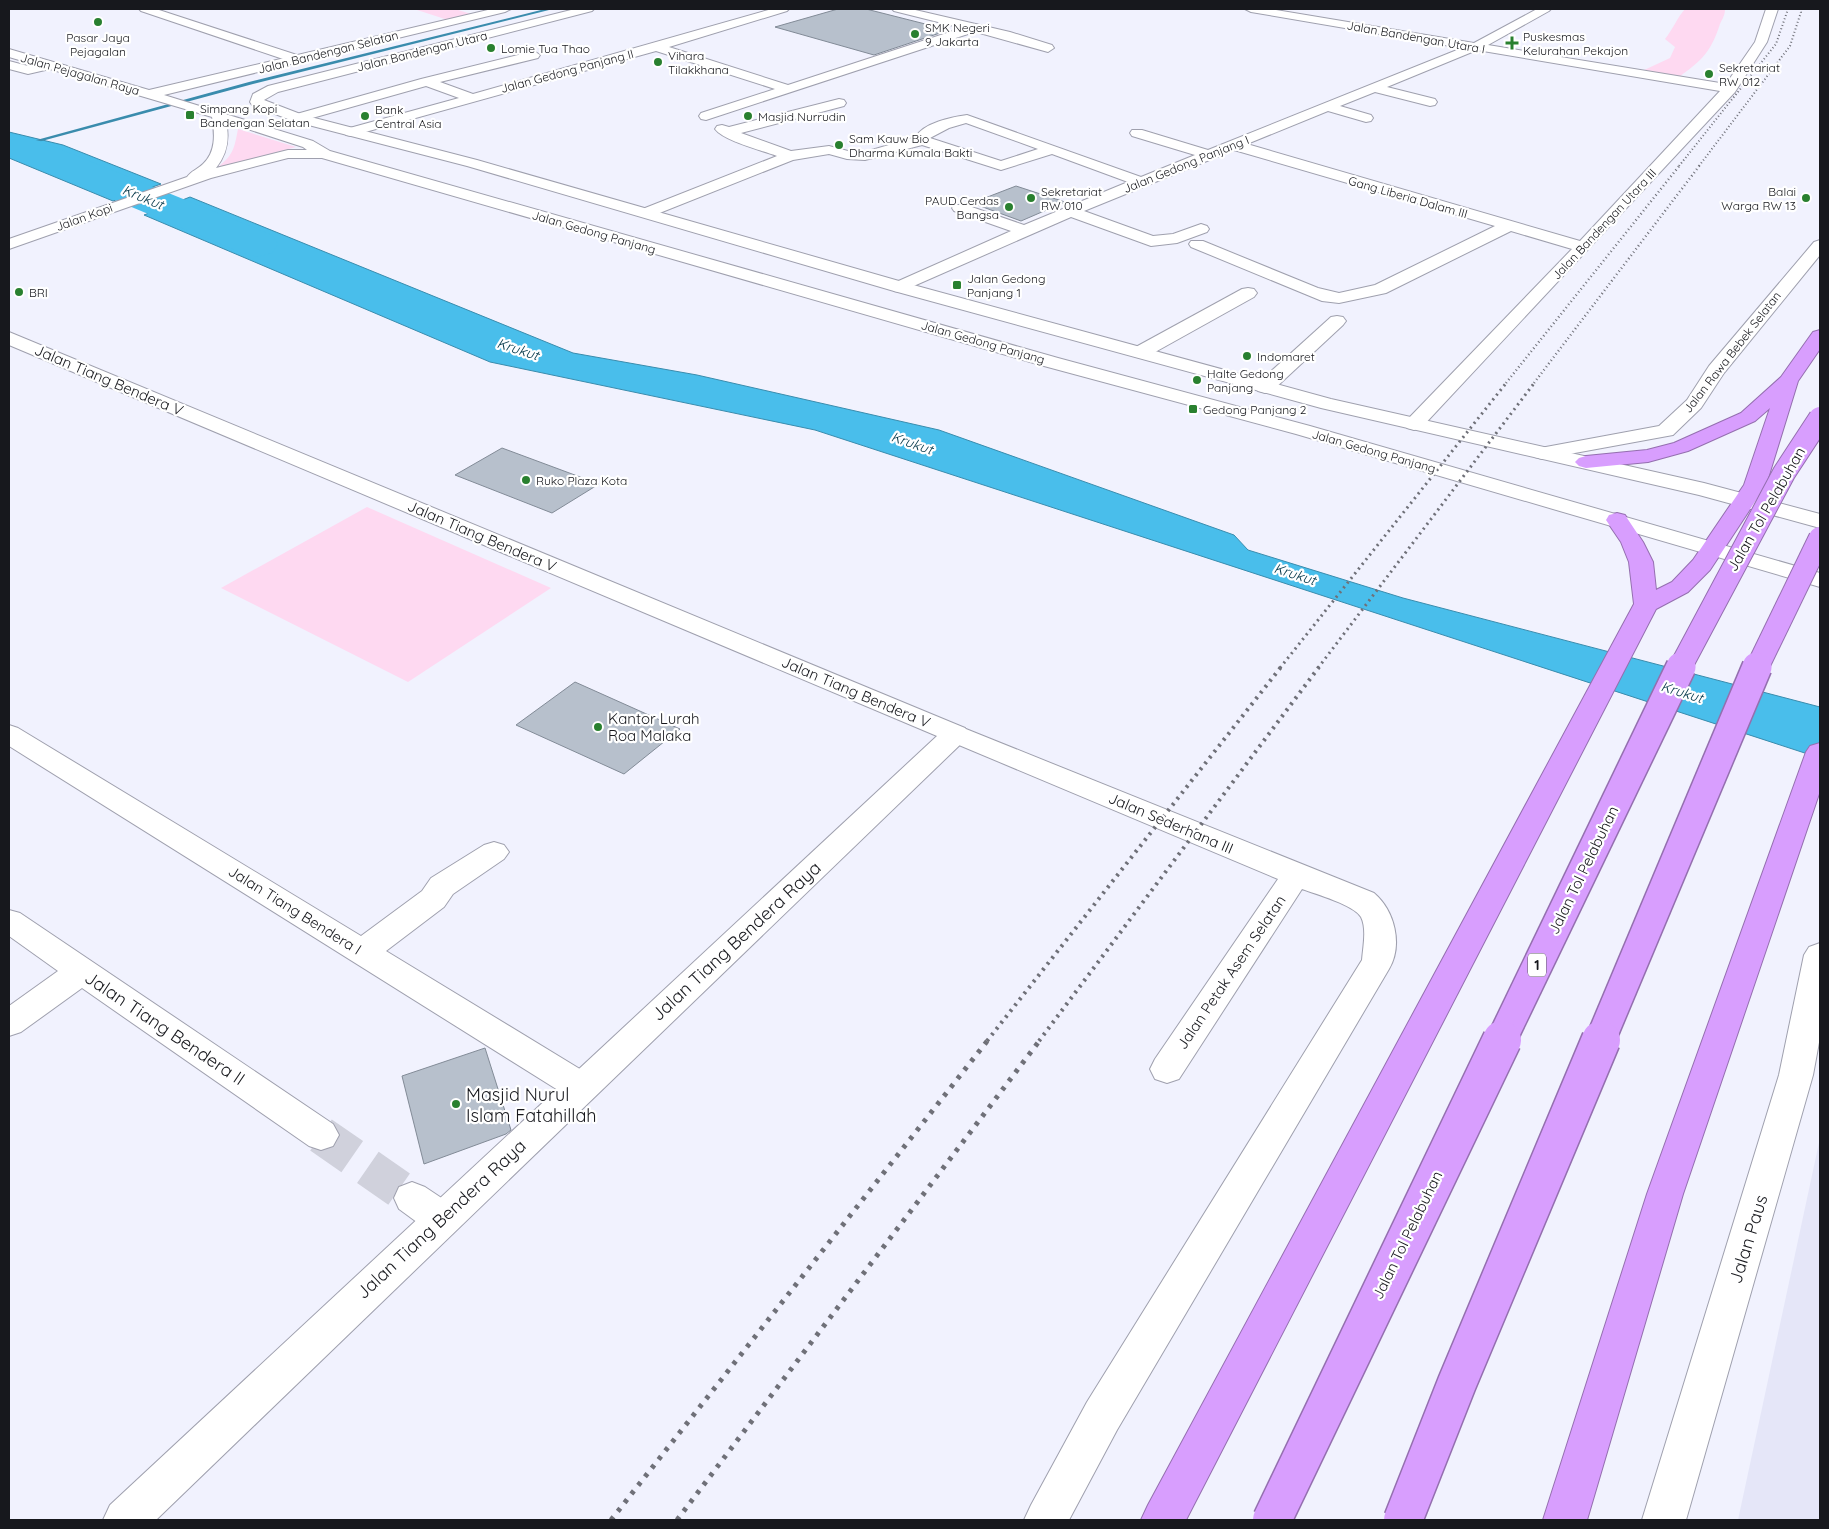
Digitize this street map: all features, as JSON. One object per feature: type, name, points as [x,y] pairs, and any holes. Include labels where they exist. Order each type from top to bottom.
[{"type":"highway","points":[[1586,462],[1632,458],[1681,447],[1748,417],[1788,381],[1820,336]]},
{"type":"highway","points":[[1163,1520],[1644,609],[1680,587],[1702,565],[1755,485],[1788,381]]},
{"type":"highway","name":"Jalan Tol Pelabuhan","points":[[1272,1520],[1691,644],[1784,473],[1820,418]]},
{"type":"highway","points":[[1617,520],[1632,542],[1641,562],[1644,609]]},
{"type":"highway","points":[[1403,1520],[1457,1383],[1758,664],[1820,538]]},
{"type":"highway","points":[[1565,1520],[1665,1194],[1820,752]]},
{"type":"street","points":[[145,9],[296,60]]},
{"type":"street","name":"Jalan Bandengan Selatan","points":[[151,94],[505,9]]},
{"type":"street","name":"Jalan Bandengan Utara","points":[[298,118],[257,102],[258,97],[273,89],[588,9]]},
{"type":"street","name":"Jalan Gedong Panjang II","points":[[352,132],[470,97],[656,47],[783,9]]},
{"type":"street","points":[[898,9],[969,30],[1006,35],[1048,48]]},
{"type":"street","name":"Jalan Bandengan Utara I","points":[[1251,9],[1730,88]]},
{"type":"street","name":"Jalan Gedong Panjang I","points":[[862,307],[900,287],[1070,211],[1475,47],[1544,9]]},
{"type":"street","name":"Jalan Bandengan Utara III","points":[[1414,424],[1583,247],[1730,88],[1761,42],[1772,9]]},
{"type":"street","points":[[790,156],[733,136],[701,117],[1000,21]]},
{"type":"street","points":[[1006,35],[1029,29]]},
{"type":"street","points":[[697,34],[722,41]]},
{"type":"street","points":[[656,47],[789,89]]},
{"type":"street","points":[[298,118],[426,82],[534,55]]},
{"type":"street","name":"Jalan Pejagalan Raya","points":[[10,57],[50,65],[151,94]]},
{"type":"street","points":[[572,70],[594,77]]},
{"type":"street","points":[[426,82],[470,97]]},
{"type":"street","points":[[1374,88],[1430,102]]},
{"type":"street","name":"Jalan Gedong Panjang","points":[[151,94],[308,144],[325,154],[1060,365],[1303,430],[1820,580]]},
{"type":"street","points":[[728,132],[839,102]]},
{"type":"street","points":[[1328,107],[1366,118]]},
{"type":"street","name":"Jalan Kopi","points":[[182,182],[202,173],[219,153],[222,135],[218,115]]},
{"type":"street","points":[[298,118],[472,163],[900,287],[1264,387],[1414,424],[1586,462],[1820,521]]},
{"type":"street","points":[[922,140],[923,136],[932,130],[965,119],[1142,182]]},
{"type":"street","points":[[1137,133],[1210,155]]},
{"type":"street","points":[[1251,138],[1285,149]]},
{"type":"street","points":[[646,213],[790,156],[812,151],[829,150],[847,155],[865,156],[922,140],[1001,166],[1052,150]]},
{"type":"street","name":"Gang Liberia Dalam III","points":[[1234,145],[1583,247]]},
{"type":"street","name":"Jalan Kopi","points":[[9,244],[182,182],[288,154],[325,154]]},
{"type":"street","points":[[960,208],[1025,231]]},
{"type":"street","points":[[1070,211],[1151,241],[1163,241],[1184,236],[1199,237],[1312,292],[1339,298],[1380,289],[1509,226]]},
{"type":"street","name":"Jalan Rawa Bebek Selatan","points":[[1542,453],[1666,431],[1694,404],[1716,370],[1820,245]]},
{"type":"street","points":[[1141,352],[1248,293]]},
{"type":"street","points":[[1264,387],[1337,321]]},
{"type":"street","name":"Jalan Tiang Bendera V","points":[[9,338],[956,734]]},
{"type":"street","name":"Jalan Tiang Bendera I","points":[[9,734],[581,1087]]},
{"type":"street","name":"Jalan Sederhana III","points":[[956,734],[1363,901],[1370,906],[1379,920],[1378,961],[1102,1416],[1046,1520]]},
{"type":"street","name":"Jalan Tiang Bendera Raya","points":[[124,1520],[956,734]]},
{"type":"street","points":[[362,952],[433,899],[442,886],[494,852]]},
{"type":"street","name":"Jalan Petak Asem Selatan","points":[[1167,1069],[1296,875]]},
{"type":"street","name":"Jalan Tiang Bendera II","points":[[9,921],[321,1135]]},
{"type":"street","name":"Jalan Paus","points":[[1664,1520],[1796,1075],[1820,955]]},
{"type":"street","points":[[9,1023],[82,971]]},
{"type":"street","points":[[412,1198],[442,1219]]},
{"type":"shaded area","points":[[414,9],[455,9],[471,14],[448,20]]},
{"type":"shaded area","points":[[1685,9],[1725,9],[1716,36],[1704,56],[1679,77],[1642,71],[1670,58],[1675,47],[1665,39]]},
{"type":"shaded area","points":[[238,129],[296,147],[215,169],[232,152]]},
{"type":"shaded area","points":[[367,507],[551,588],[408,682],[221,588]]},
{"type":"shaded area","points":[[1820,1138],[1820,1520],[1738,1520]]},
{"type":"water","points":[[9,132],[63,145],[161,184],[113,201],[9,158]]},
{"type":"water","points":[[190,197],[573,353],[697,375],[939,430],[1234,535],[1248,550],[1403,598],[1820,707],[1820,758],[815,430],[490,362],[144,215]]},
{"type":"building","name":"SMK Negeri 9 Jakarta","points":[[838,9],[866,9],[949,30],[874,55],[775,27]]},
{"type":"building","points":[[1016,186],[1065,202],[1021,221],[972,203]]},
{"type":"building","name":"Ruko Plaza Kota","points":[[502,448],[599,484],[552,513],[455,475]]},
{"type":"building","name":"Kantor Lurah Roa Malaka","points":[[575,682],[680,729],[624,774],[516,725]]},
{"type":"building","name":"Masjid Nurul Islam Fatahillah","points":[[485,1048],[511,1130],[506,1134],[424,1164],[402,1076]]},
{"type":"waterway","points":[[25,144],[251,83],[550,9]]},
{"type":"waterway","name":"Krukut","points":[[9,145],[27,149],[257,244]]},
{"type":"tunnel","points":[[321,1135],[412,1198]]},
{"type":"railway","points":[[1679,166],[1776,44],[1788,9]]},
{"type":"railway","points":[[1699,166],[1790,46],[1801,12],[1800,9]]},
{"type":"railway","points":[[1506,383],[1680,165]]},
{"type":"railway","points":[[1534,383],[1700,165]]},
{"type":"railway","points":[[1280,668],[1507,382]]},
{"type":"railway","points":[[1318,668],[1535,382]]},
{"type":"railway","points":[[987,1041],[1281,667]]},
{"type":"railway","points":[[1039,1041],[1319,667]]},
{"type":"railway","points":[[611,1520],[988,1040]]},
{"type":"railway","points":[[677,1520],[1040,1040]]},
{"type":"place","name":"Pasar Jaya Pejagalan","points":[[98,22]]},
{"type":"place","name":"SMK Negeri 9 Jakarta","points":[[915,34]]},
{"type":"place","name":"Puskesmas Kelurahan Pekajon","points":[[1512,43]]},
{"type":"place","name":"Lomie Tua Thao","points":[[491,48]]},
{"type":"place","name":"Vihara Tilakkhana","points":[[658,62]]},
{"type":"place","name":"Sekretariat RW 012","points":[[1709,74]]},
{"type":"place","name":"Simpang Kopi Bandengan Selatan","points":[[190,115]]},
{"type":"place","name":"Bank Central Asia","points":[[365,116]]},
{"type":"place","name":"Masjid Nurrudin","points":[[748,116]]},
{"type":"place","name":"Sam Kauw Bio Dharma Kumala Bakti","points":[[839,145]]},
{"type":"place","name":"Sekretariat RW 010","points":[[1031,198]]},
{"type":"place","name":"Balai Warga RW 13","points":[[1806,198]]},
{"type":"place","name":"PAUD Cerdas Bangsa","points":[[1009,207]]},
{"type":"place","name":"Jalan Gedong Panjang 1","points":[[957,285]]},
{"type":"place","name":"BRI","points":[[19,292]]},
{"type":"place","name":"Indomaret","points":[[1247,356]]},
{"type":"place","name":"Halte Gedong Panjang","points":[[1197,380]]},
{"type":"place","name":"Gedong Panjang 2","points":[[1193,409]]},
{"type":"place","name":"Ruko Plaza Kota","points":[[526,480]]},
{"type":"place","name":"Kantor Lurah Roa Malaka","points":[[598,727]]},
{"type":"place","name":"Masjid Nurul Islam Fatahillah","points":[[456,1104]]}]
